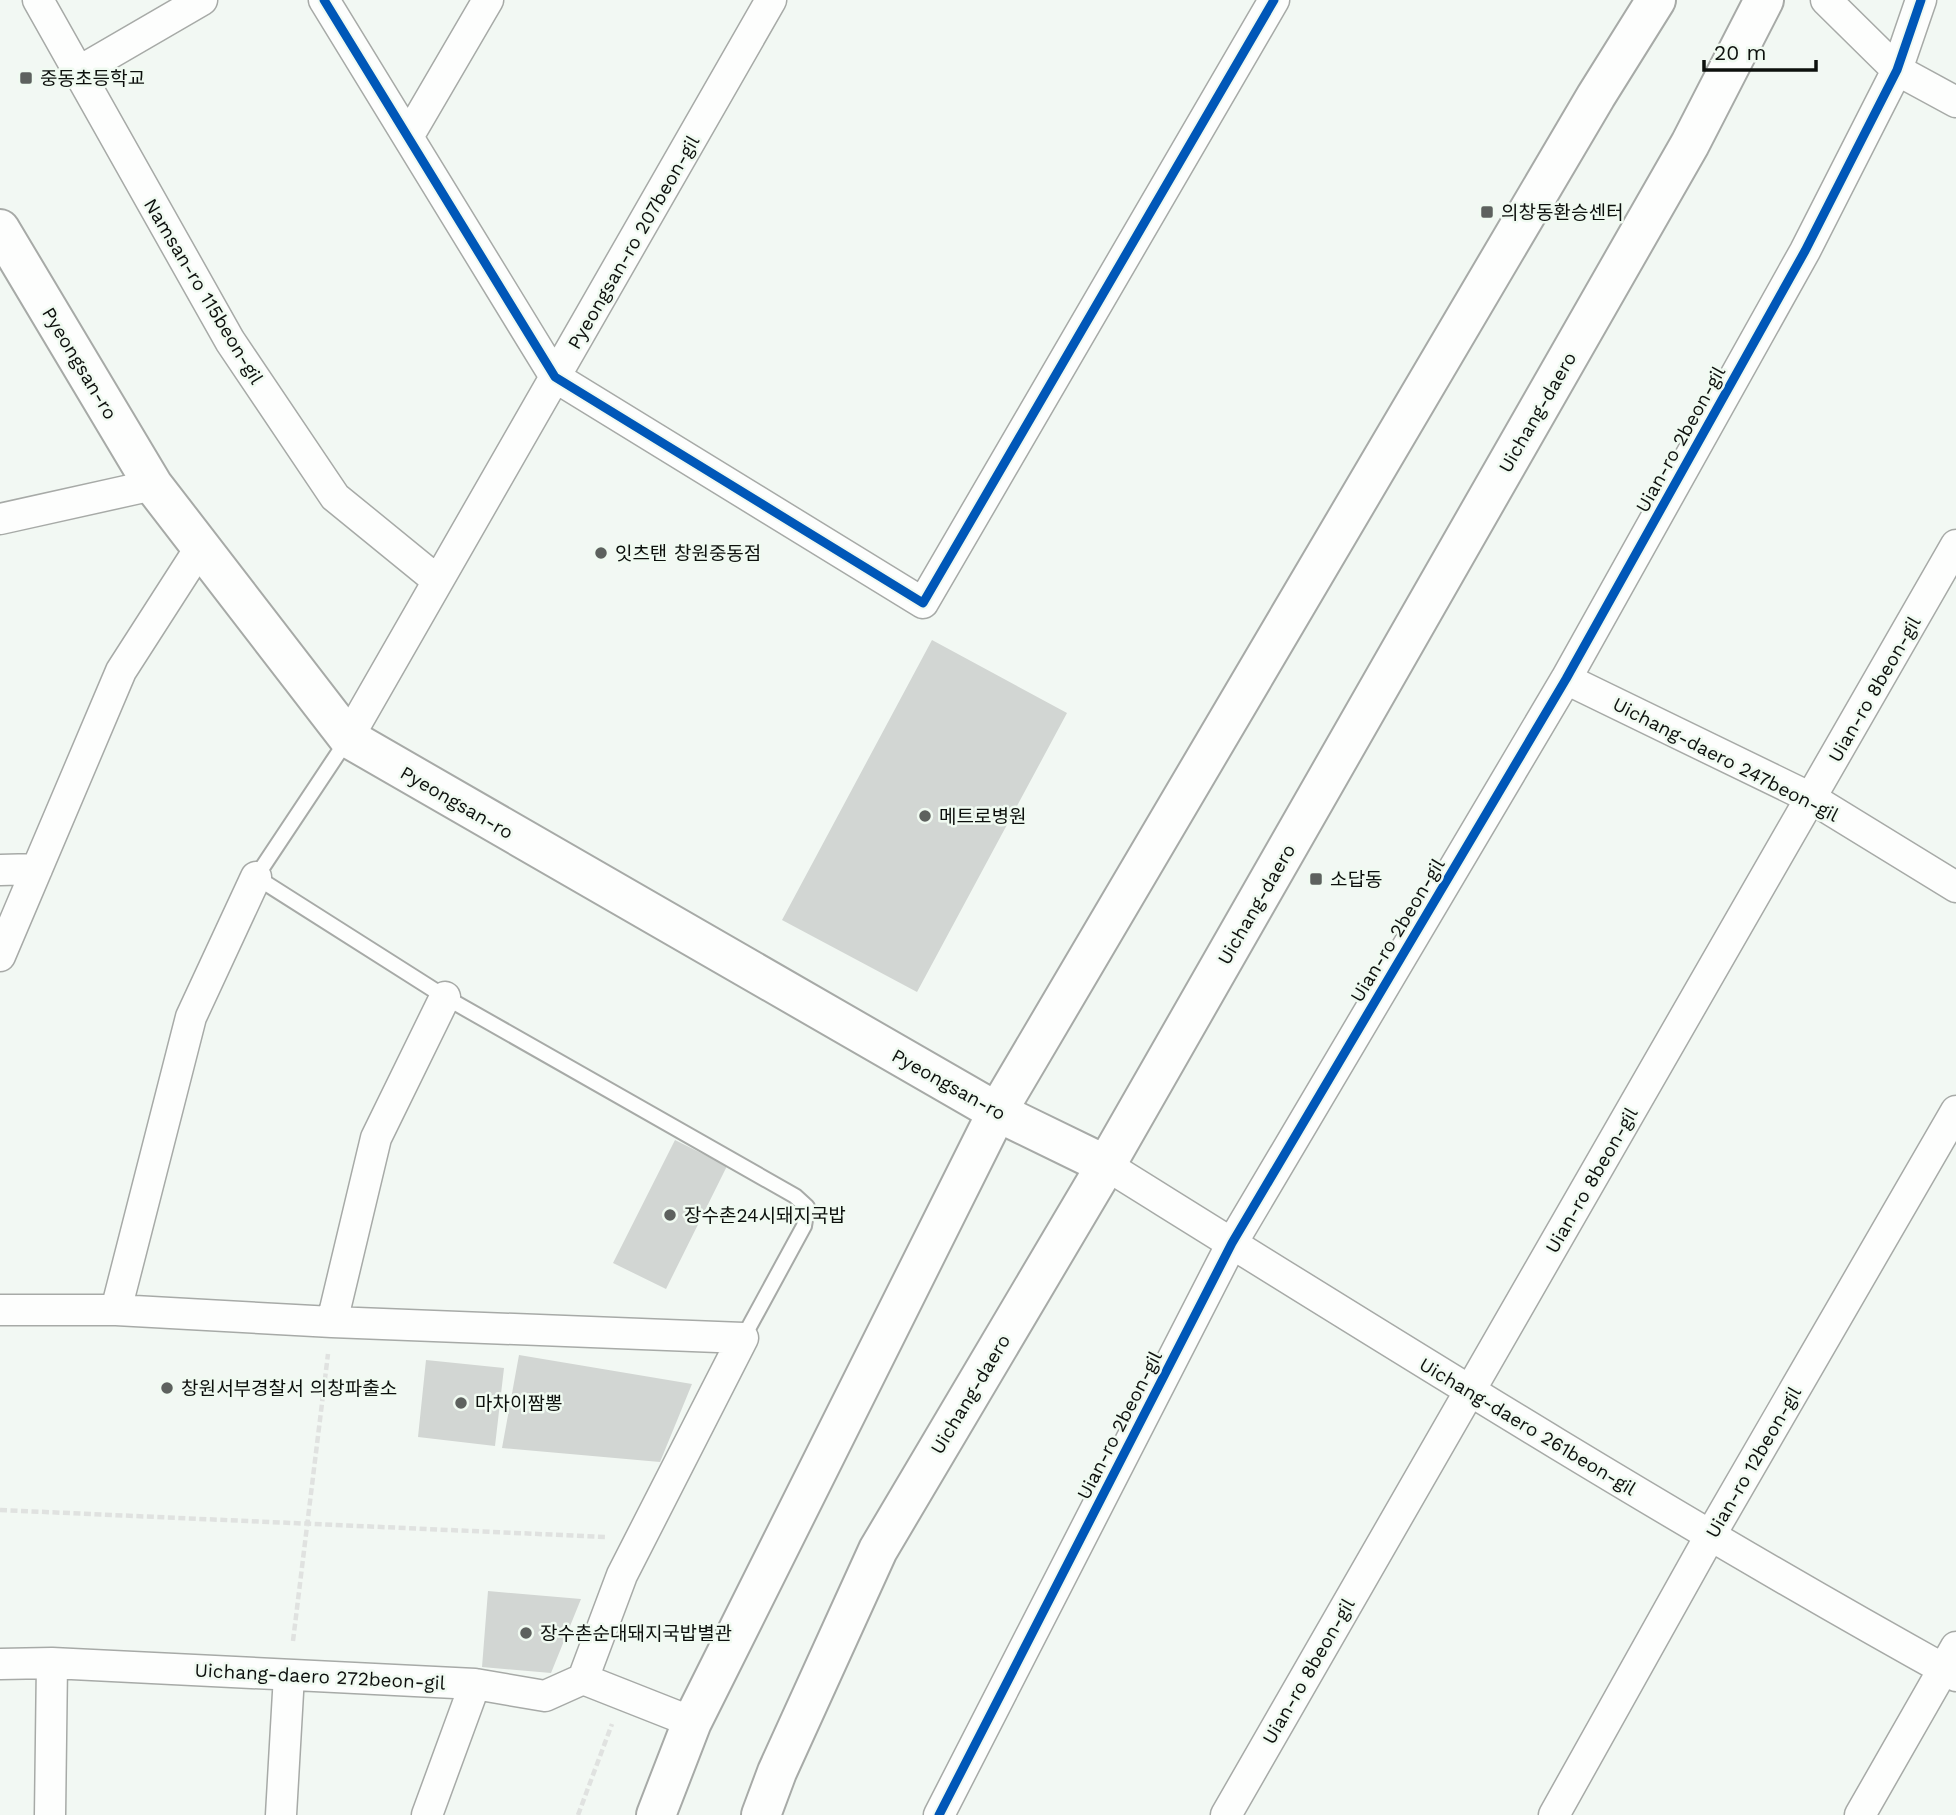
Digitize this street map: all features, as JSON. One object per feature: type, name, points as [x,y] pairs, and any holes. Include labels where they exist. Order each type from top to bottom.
[{"type":"main road","points":[[656,1815],[692,1722],[997,1112],[1589,107],[1656,0]]},
{"type":"main road","name":"Uichang-daero","points":[[761,1815],[776,1772],[878,1550],[1106,1165],[1690,144],[1765,0]]},
{"type":"main road","name":"Pyeongsan-ro","points":[[0,229],[153,485],[348,738],[997,1112],[1106,1165]]},
{"type":"street","name":"Namsan-ro 115beon-gil","points":[[38,0],[230,341],[335,497],[438,580]]},
{"type":"street","points":[[78,72],[202,0]]},
{"type":"street","points":[[324,0],[555,377],[923,603],[1273,0]]},
{"type":"street","points":[[408,137],[488,0]]},
{"type":"street","name":"Pyeongsan-ro 207beon-gil","points":[[348,738],[771,0]]},
{"type":"street","points":[[1826,0],[1897,70],[1956,102]]},
{"type":"street","name":"Uian-ro 2beon-gil","points":[[939,1815],[1232,1243],[1566,679],[1805,251],[1897,70],[1921,0]]},
{"type":"street","points":[[0,519],[153,485]]},
{"type":"street","name":"Uian-ro 8beon-gil","points":[[1226,1815],[1956,545]]},
{"type":"street","points":[[0,956],[121,671],[200,548]]},
{"type":"street","name":"Uichang-daero 247beon-gil","points":[[1566,679],[1811,798],[1956,887]]},
{"type":"street","points":[[0,870],[37,869]]},
{"type":"street","points":[[116,1310],[191,1017],[256,877]]},
{"type":"street","points":[[332,1322],[376,1138],[445,997]]},
{"type":"street","name":"Uian-ro 12beon-gil","points":[[1554,1815],[1710,1536],[1956,1111]]},
{"type":"street","name":"Uichang-daero 261beon-gil","points":[[1106,1165],[1468,1391],[1710,1536],[1952,1664]]},
{"type":"street","points":[[0,1310],[116,1310],[332,1322],[743,1338],[622,1575],[583,1679],[692,1722]]},
{"type":"street","points":[[50,1815],[52,1663]]},
{"type":"street","name":"Uichang-daero 272beon-gil","points":[[0,1664],[52,1663],[475,1684],[545,1696],[583,1679]]},
{"type":"street","points":[[1860,1815],[1952,1664]]},
{"type":"street","points":[[281,1815],[289,1675]]},
{"type":"street","points":[[427,1815],[475,1684]]},
{"type":"lane","points":[[348,738],[256,877],[445,997],[795,1196],[807,1207],[804,1226],[743,1338]]},
{"type":"path","points":[[289,1675],[332,1322]]},
{"type":"path","points":[[0,1510],[642,1538]]},
{"type":"path","points":[[579,1815],[622,1695]]},
{"type":"building","name":"메트로병원","points":[[932,640],[1067,713],[917,992],[782,920]]},
{"type":"building","name":"장수촌24시돼지국밥","points":[[675,1140],[727,1166],[666,1289],[613,1263]]},
{"type":"building","points":[[519,1355],[692,1384],[660,1462],[502,1448]]},
{"type":"building","name":"마차이짬뽕","points":[[426,1360],[504,1368],[495,1446],[418,1437]]},
{"type":"building","name":"장수촌순대돼지국밥별관","points":[[488,1591],[581,1599],[551,1673],[482,1667]]},
{"type":"cycle path","points":[[324,0],[555,377],[923,603],[1274,0]]},
{"type":"cycle path","points":[[939,1815],[1232,1243],[1566,679],[1805,251],[1897,70],[1921,0]]},
{"type":"place","name":"중동초등학교","points":[[26,78]]},
{"type":"place","name":"의창동환승센터","points":[[1487,212]]},
{"type":"place","name":"잇츠탠 창원중동점","points":[[601,553]]},
{"type":"place","name":"메트로병원","points":[[925,816]]},
{"type":"place","name":"소답동","points":[[1316,879]]},
{"type":"place","name":"장수촌24시돼지국밥","points":[[670,1215]]},
{"type":"place","name":"창원서부경찰서 의창파출소","points":[[167,1388]]},
{"type":"place","name":"마차이짬뽕","points":[[461,1403]]},
{"type":"place","name":"장수촌순대돼지국밥별관","points":[[526,1633]]}]
